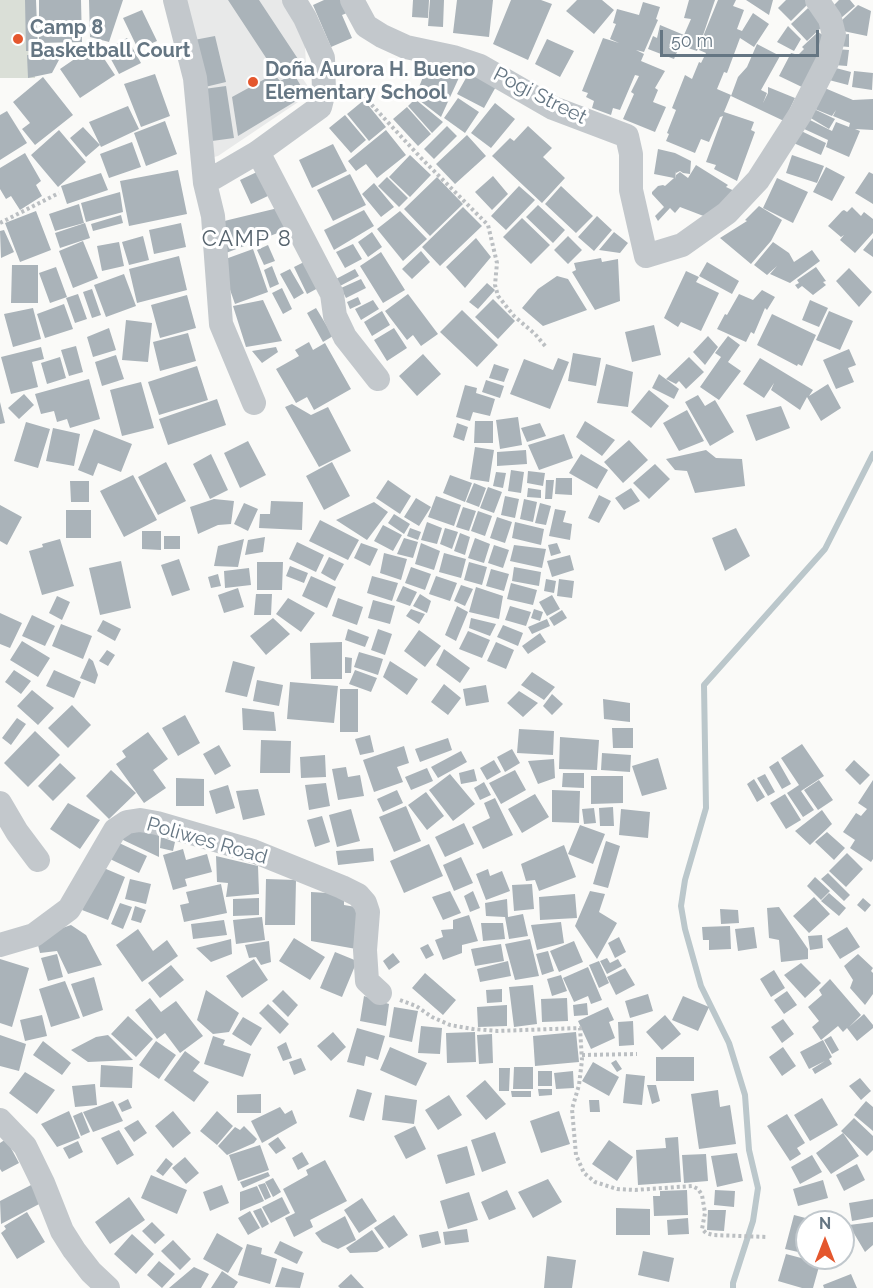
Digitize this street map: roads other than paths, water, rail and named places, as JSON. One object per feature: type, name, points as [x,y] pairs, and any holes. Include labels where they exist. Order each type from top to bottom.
[{"type":"street","points":[[175,0],[195,78],[205,183],[213,216],[221,324],[254,403]]},
{"type":"street","points":[[205,183],[258,152],[320,107],[324,91],[323,58],[294,0]]},
{"type":"street","name":"Pogi Street","points":[[352,0],[366,26],[382,36],[406,47],[453,57],[480,66],[553,108],[627,136],[631,154],[631,190],[646,256],[682,245],[727,213],[758,180],[801,113],[829,56],[834,34],[830,20],[817,0]]},
{"type":"street","points":[[258,152],[332,294],[335,316],[345,337],[378,379]]},
{"type":"street","points":[[0,803],[17,832],[38,860]]},
{"type":"street","name":"Poliwes Road","points":[[0,945],[34,934],[69,909],[115,830],[127,822],[140,820],[253,851],[358,895],[365,903],[368,912],[365,950],[367,981],[380,993]]},
{"type":"street","points":[[0,1120],[25,1146],[43,1183],[62,1232],[91,1272],[108,1288]]},
{"type":"waterway","points":[[733,1288],[753,1221],[758,1188],[749,1150],[745,1095],[729,1043],[701,986],[681,906],[685,880],[706,808],[704,685],[825,549],[873,454]]},
{"type":"place","name":"Camp 8 Basketball Court","points":[[18,39]]},
{"type":"place","name":"Doña Aurora H. Bueno Elementary School","points":[[253,82]]},
{"type":"district","name":"CAMP 8","points":[[247,239]]}]
